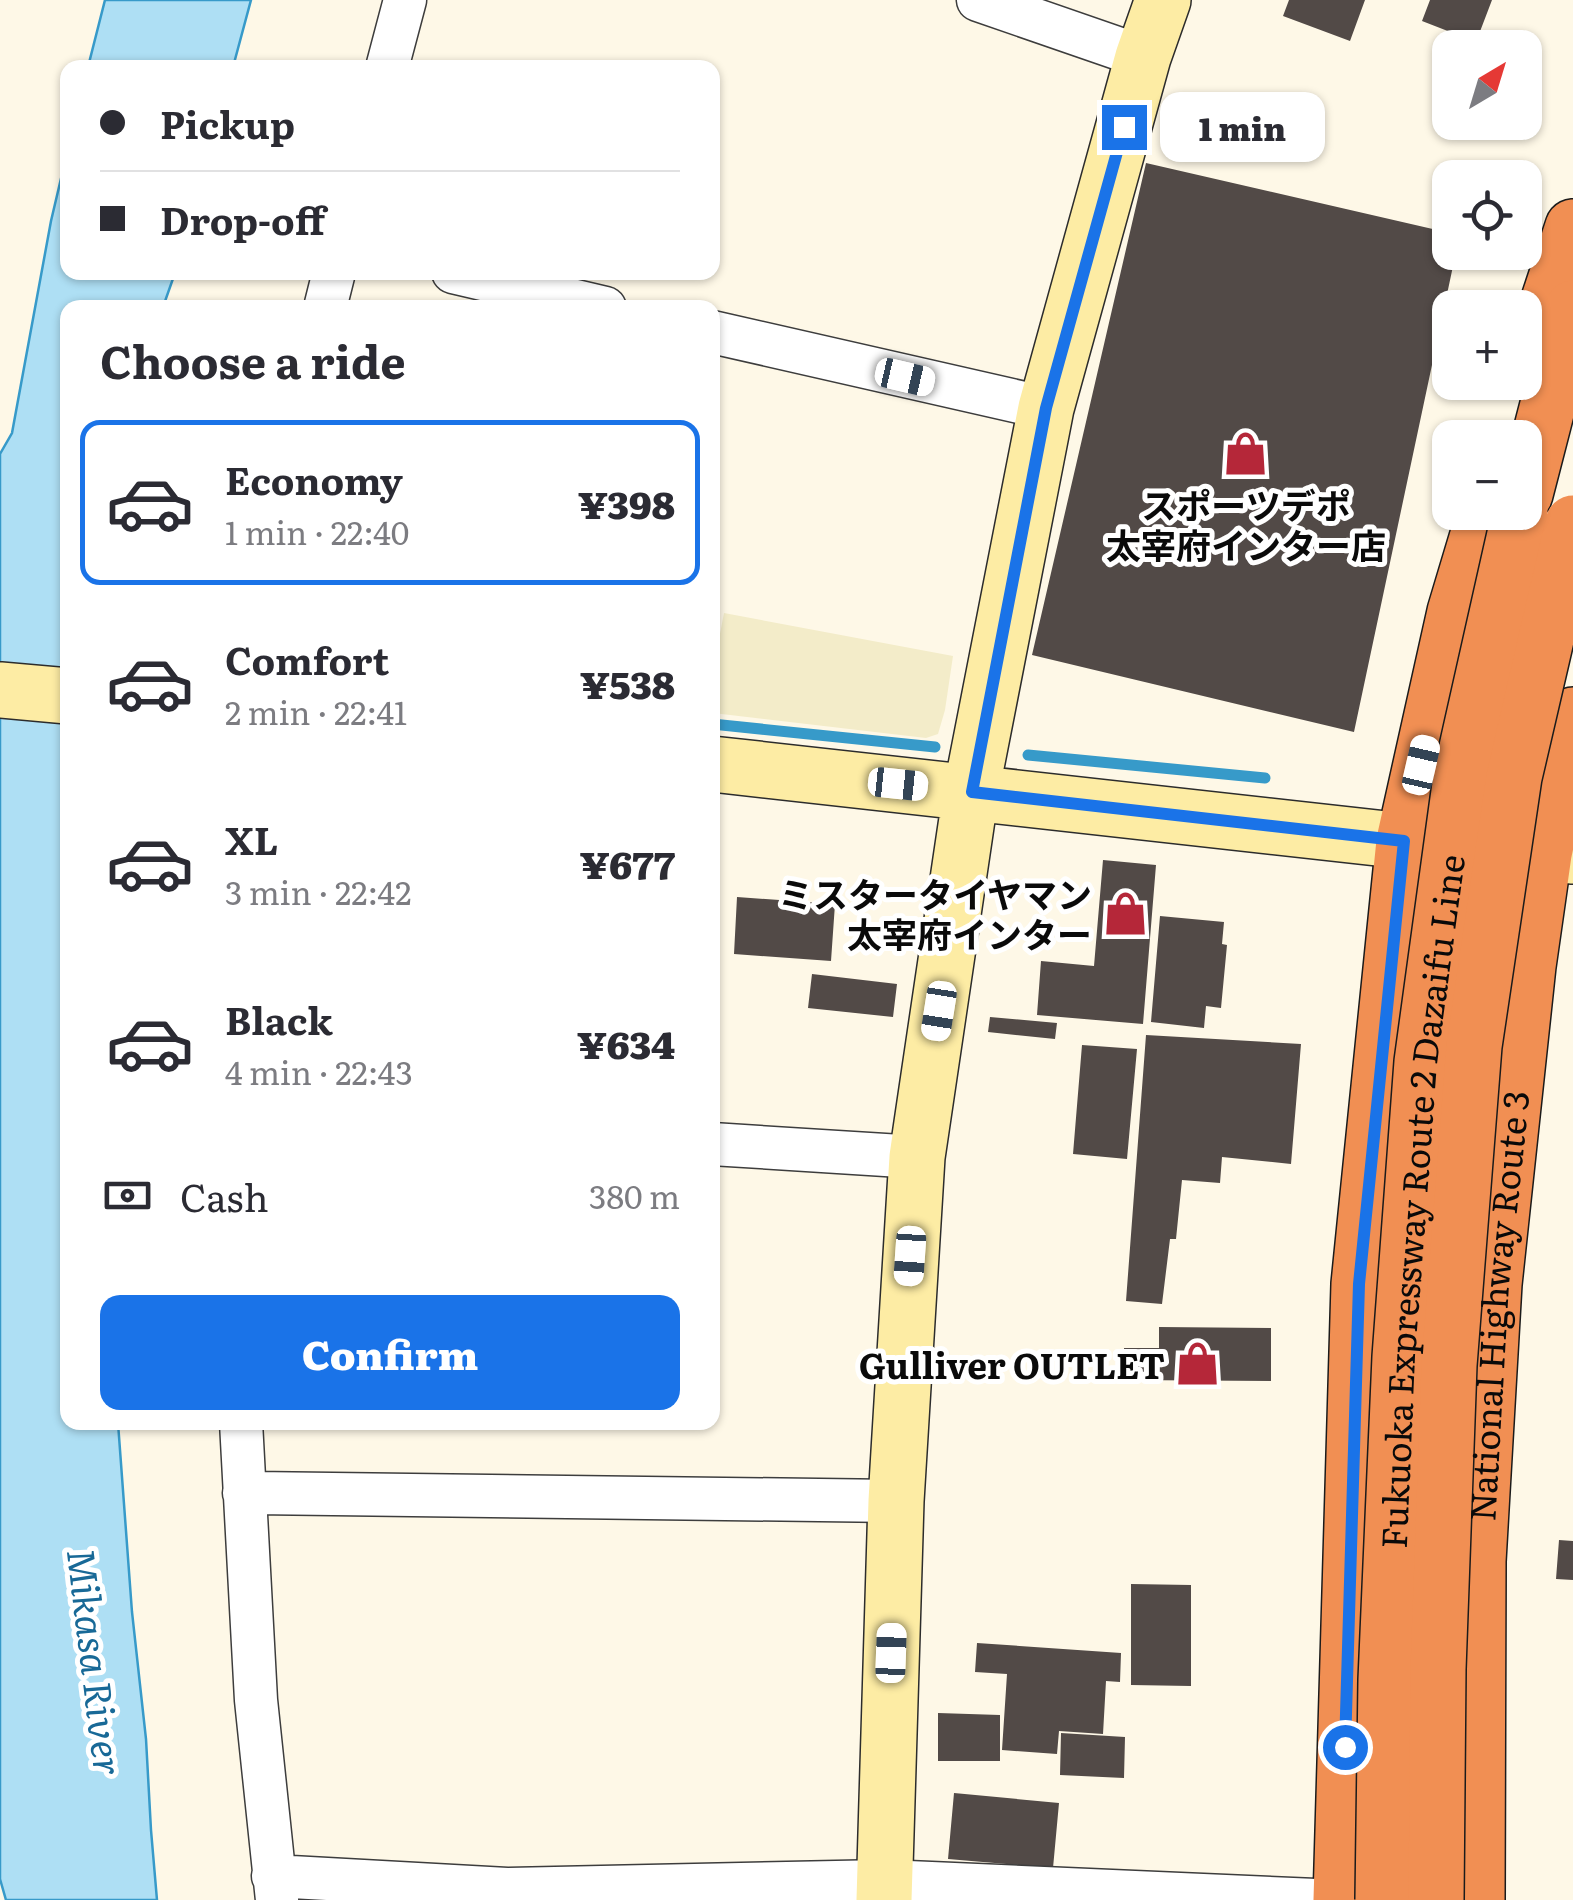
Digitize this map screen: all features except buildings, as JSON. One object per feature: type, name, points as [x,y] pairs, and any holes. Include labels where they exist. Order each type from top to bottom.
[{"type":"highway","points":[[1542,322],[1573,227]]},
{"type":"highway","points":[[1542,428],[1573,308]]},
{"type":"highway","name":"Fukuoka Expressway Route 2 Dazaifu Line","points":[[1436,1900],[1438,1668],[1450,1365],[1474,1046],[1514,778],[1573,523]]},
{"type":"highway","points":[[1341,1900],[1359,1284],[1404,841],[1456,612],[1479,530]]},
{"type":"highway","name":"Fukuoka Expressway Route 2 Dazaifu Line","points":[[1383,1900],[1386,1680],[1400,1357],[1422,1062],[1462,770],[1516,530]]},
{"type":"highway","name":"National Highway Route 3","points":[[1478,1900],[1478,1561],[1494,1284],[1528,966],[1559,855],[1573,715]]},
{"type":"street","points":[[389,60],[404,0]]},
{"type":"street","points":[[978,0],[1143,57]]},
{"type":"street","points":[[884,1890],[896,1501],[917,1157],[972,792],[1046,408],[1143,57],[1163,0]]},
{"type":"street","points":[[487,280],[570,300]]},
{"type":"street","points":[[720,334],[1046,408]]},
{"type":"street","points":[[0,690],[60,695]]},
{"type":"street","points":[[720,765],[1559,855]]},
{"type":"street","points":[[720,1145],[917,1157]]},
{"type":"street","points":[[241,1430],[256,1700],[275,1888],[884,1890],[1316,1900]]},
{"type":"street","points":[[244,1494],[896,1501]]},
{"type":"shaded area","points":[[724,613],[953,656],[938,734],[926,738],[720,714],[720,634]]},
{"type":"water","points":[[105,0],[251,0],[235,60],[90,60]]},
{"type":"water","name":"Mikasa River","points":[[60,183],[60,280],[173,280],[165,300],[60,300],[60,1430],[119,1430],[157,1900],[6,1900],[0,1879],[0,454],[12,433]]},
{"type":"waterway","points":[[720,725],[935,747]]},
{"type":"waterway","points":[[1028,755],[1265,778]]},
{"type":"place","name":"スポーツデポ 太宰府インター店","points":[[1246,454]]},
{"type":"place","name":"ミスタータイヤマン 太宰府インター","points":[[1125,913]]},
{"type":"place","name":"Gulliver OUTLET","points":[[1198,1364]]},
{"type":"route","points":[[1124,127],[1046,408],[972,792],[1404,841],[1359,1284],[1345,1747]]}]
